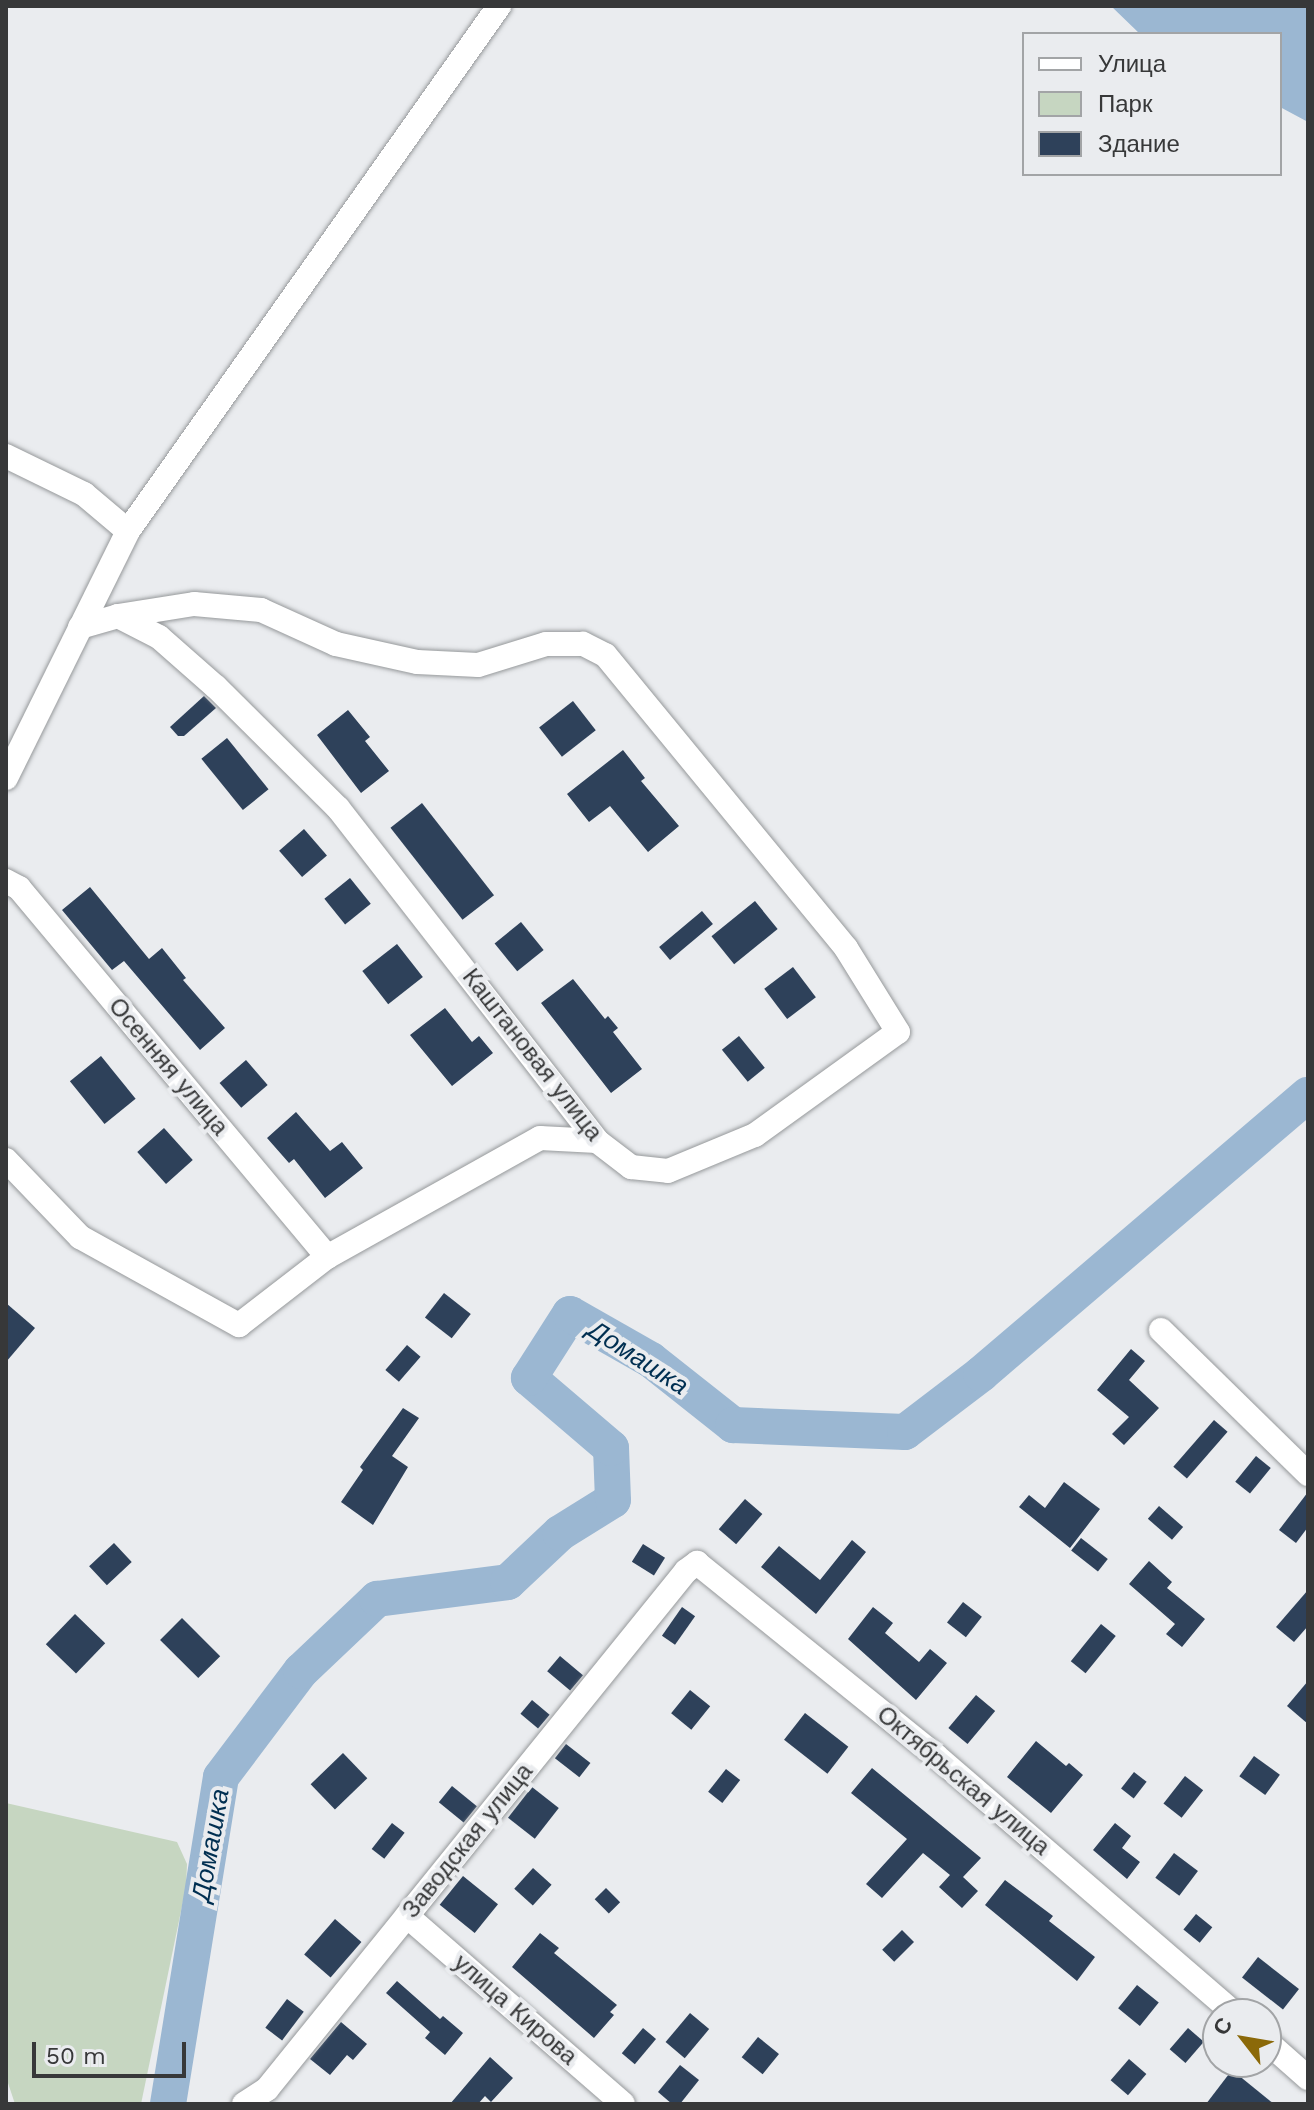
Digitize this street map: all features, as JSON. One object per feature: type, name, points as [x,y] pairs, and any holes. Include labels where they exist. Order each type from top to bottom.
[{"type":"street","points":[[6,778],[128,531],[499,6]]},
{"type":"street","points":[[6,456],[84,494],[128,531]]},
{"type":"street","name":"Каштановая улица","points":[[194,604],[261,610],[336,644],[417,662],[478,665],[546,644],[583,644],[605,655],[846,948],[898,1032],[755,1135],[668,1171],[631,1167],[597,1141],[338,808],[159,637],[118,616],[194,604]]},
{"type":"street","points":[[80,627],[118,616]]},
{"type":"street","name":"Осенняя улица","points":[[6,881],[19,888],[327,1257]]},
{"type":"street","points":[[6,1160],[80,1237],[239,1325],[327,1257],[540,1138],[597,1141]]},
{"type":"street","points":[[1161,1330],[1308,1474]]},
{"type":"street","name":"Октябрьская улица","points":[[686,1571],[697,1563],[936,1756],[1216,1998]]},
{"type":"street","name":"Заводская улица","points":[[244,2104],[267,2089],[686,1571]]},
{"type":"street","name":"улица Кирова","points":[[407,1916],[623,2104]]},
{"type":"street","points":[[1282,2055],[1308,2078]]},
{"type":"green space","points":[[6,1803],[177,1842],[187,1864],[186,1887],[141,2104],[15,2104],[6,2077]]},
{"type":"water","points":[[1111,6],[1308,6],[1308,122],[1282,108],[1282,32],[1138,32]]},
{"type":"building","points":[[204,696],[216,708],[184,736],[178,736],[170,727]]},
{"type":"building","points":[[573,701],[596,730],[562,757],[539,727]]},
{"type":"building","points":[[348,710],[370,737],[365,741],[389,771],[361,793],[317,735]]},
{"type":"building","points":[[227,738],[269,789],[243,810],[201,759]]},
{"type":"building","points":[[623,750],[645,778],[641,781],[679,826],[648,852],[610,806],[589,822],[567,794]]},
{"type":"building","points":[[422,803],[494,895],[463,920],[390,828]]},
{"type":"building","points":[[304,829],[327,855],[302,877],[279,851]]},
{"type":"building","points":[[350,878],[371,904],[345,924],[324,899]]},
{"type":"building","points":[[90,887],[149,959],[162,948],[186,978],[183,980],[225,1028],[200,1050],[124,961],[112,970],[62,910]]},
{"type":"building","points":[[755,901],[778,929],[734,964],[711,936]]},
{"type":"building","points":[[702,911],[713,924],[670,960],[659,947]]},
{"type":"building","points":[[521,922],[544,950],[517,971],[495,943]]},
{"type":"building","points":[[397,944],[423,977],[388,1004],[362,971]]},
{"type":"building","points":[[793,967],[816,997],[787,1019],[764,989]]},
{"type":"building","points":[[573,979],[605,1019],[608,1016],[618,1028],[613,1032],[642,1069],[611,1093],[541,1003]]},
{"type":"building","points":[[445,1008],[472,1042],[479,1036],[493,1053],[452,1086],[410,1035]]},
{"type":"building","points":[[739,1036],[765,1068],[748,1082],[722,1050]]},
{"type":"building","points":[[101,1056],[136,1099],[105,1124],[70,1081]]},
{"type":"building","points":[[246,1060],[268,1085],[241,1108],[220,1083]]},
{"type":"building","points":[[296,1112],[330,1151],[342,1142],[363,1168],[325,1198],[294,1159],[289,1163],[267,1138]]},
{"type":"building","points":[[164,1128],[193,1160],[166,1184],[137,1152]]},
{"type":"building","points":[[444,1293],[471,1314],[452,1338],[425,1317]]},
{"type":"building","points":[[6,1303],[35,1328],[6,1362]]},
{"type":"building","points":[[407,1345],[421,1357],[399,1382],[385,1370]]},
{"type":"building","points":[[1131,1349],[1145,1361],[1129,1380],[1159,1408],[1124,1445],[1112,1434],[1129,1417],[1097,1390]]},
{"type":"building","points":[[403,1408],[419,1418],[392,1456],[408,1467],[373,1525],[341,1502],[363,1470],[360,1467]]},
{"type":"building","points":[[1214,1420],[1228,1432],[1187,1479],[1173,1467]]},
{"type":"building","points":[[1256,1456],[1271,1468],[1250,1494],[1235,1482]]},
{"type":"building","points":[[1064,1482],[1100,1509],[1070,1548],[1019,1507],[1029,1495],[1045,1508]]},
{"type":"building","points":[[1308,1492],[1308,1527],[1296,1543],[1279,1530]]},
{"type":"building","points":[[745,1499],[762,1514],[736,1544],[719,1529]]},
{"type":"building","points":[[1159,1506],[1183,1527],[1172,1540],[1148,1519]]},
{"type":"building","points":[[1081,1538],[1108,1559],[1098,1572],[1071,1551]]},
{"type":"building","points":[[852,1540],[866,1552],[816,1614],[761,1567],[779,1546],[820,1580]]},
{"type":"building","points":[[114,1543],[132,1562],[107,1585],[89,1566]]},
{"type":"building","points":[[643,1544],[665,1558],[654,1576],[632,1562]]},
{"type":"building","points":[[1149,1561],[1172,1582],[1167,1588],[1205,1619],[1182,1647],[1166,1634],[1175,1624],[1129,1584]]},
{"type":"building","points":[[1308,1590],[1308,1626],[1294,1642],[1276,1627]]},
{"type":"building","points":[[963,1602],[982,1617],[966,1637],[947,1622]]},
{"type":"building","points":[[682,1607],[695,1616],[675,1645],[662,1636]]},
{"type":"building","points":[[873,1607],[893,1623],[885,1633],[919,1662],[930,1649],[947,1663],[916,1700],[848,1639]]},
{"type":"building","points":[[75,1614],[105,1643],[76,1673],[46,1644]]},
{"type":"building","points":[[182,1618],[220,1656],[198,1678],[160,1640]]},
{"type":"building","points":[[1101,1624],[1116,1636],[1086,1673],[1071,1661]]},
{"type":"building","points":[[560,1656],[583,1675],[570,1691],[547,1671]]},
{"type":"building","points":[[1308,1681],[1308,1724],[1287,1706]]},
{"type":"building","points":[[690,1690],[710,1706],[691,1730],[671,1713]]},
{"type":"building","points":[[976,1695],[995,1711],[968,1744],[948,1728]]},
{"type":"building","points":[[532,1700],[550,1715],[538,1729],[520,1714]]},
{"type":"building","points":[[805,1713],[848,1747],[827,1774],[784,1740]]},
{"type":"building","points":[[1036,1741],[1066,1766],[1069,1763],[1083,1775],[1051,1813],[1007,1777]]},
{"type":"building","points":[[566,1744],[590,1763],[579,1777],[555,1758]]},
{"type":"building","points":[[343,1753],[367,1778],[335,1809],[311,1784]]},
{"type":"building","points":[[1254,1756],[1280,1775],[1265,1795],[1239,1776]]},
{"type":"building","points":[[872,1768],[981,1858],[963,1877],[978,1891],[962,1908],[939,1887],[950,1875],[923,1853],[882,1898],[866,1884],[907,1839],[851,1793]]},
{"type":"building","points":[[726,1769],[740,1780],[722,1803],[708,1792]]},
{"type":"building","points":[[1134,1772],[1147,1782],[1134,1798],[1121,1789]]},
{"type":"building","points":[[1185,1776],[1203,1790],[1182,1818],[1163,1804]]},
{"type":"building","points":[[452,1786],[477,1806],[464,1822],[439,1802]]},
{"type":"building","points":[[532,1787],[559,1808],[535,1839],[508,1818]]},
{"type":"building","points":[[392,1823],[405,1833],[384,1859],[372,1849]]},
{"type":"building","points":[[1115,1823],[1131,1836],[1122,1848],[1140,1862],[1127,1879],[1093,1850]]},
{"type":"building","points":[[1174,1853],[1198,1871],[1179,1896],[1155,1878]]},
{"type":"building","points":[[533,1868],[552,1885],[533,1906],[514,1889]]},
{"type":"building","points":[[463,1876],[498,1904],[475,1933],[440,1905]]},
{"type":"building","points":[[1005,1880],[1053,1916],[1049,1921],[1095,1957],[1077,1981],[985,1905]]},
{"type":"building","points":[[606,1888],[620,1902],[609,1913],[595,1899]]},
{"type":"building","points":[[1196,1914],[1212,1927],[1200,1943],[1183,1930]]},
{"type":"building","points":[[335,1919],[361,1942],[331,1977],[304,1954]]},
{"type":"building","points":[[902,1930],[914,1942],[894,1962],[882,1950]]},
{"type":"building","points":[[540,1933],[559,1948],[554,1953],[617,2005],[610,2012],[614,2015],[594,2038],[512,1967]]},
{"type":"building","points":[[1258,1957],[1299,1989],[1283,2010],[1282,1998],[1268,1998],[1242,1977]]},
{"type":"building","points":[[397,1981],[440,2019],[443,2016],[463,2033],[445,2055],[425,2038],[430,2032],[386,1993]]},
{"type":"building","points":[[1137,1985],[1159,2003],[1140,2026],[1118,2008]]},
{"type":"building","points":[[287,1999],[304,2012],[282,2040],[265,2028]]},
{"type":"building","points":[[690,2013],[709,2029],[685,2058],[666,2042]]},
{"type":"building","points":[[341,2022],[367,2044],[353,2060],[347,2055],[330,2075],[310,2059]]},
{"type":"building","points":[[643,2028],[656,2039],[635,2064],[622,2053]]},
{"type":"building","points":[[1188,2028],[1202,2040],[1202,2044],[1185,2063],[1170,2049]]},
{"type":"building","points":[[758,2037],[779,2054],[763,2074],[742,2057]]},
{"type":"building","points":[[490,2057],[513,2078],[491,2102],[485,2096],[478,2104],[450,2104]]},
{"type":"building","points":[[1129,2059],[1146,2074],[1128,2095],[1111,2080]]},
{"type":"building","points":[[680,2065],[699,2080],[680,2104],[672,2104],[658,2092]]},
{"type":"building","points":[[1226,2078],[1242,2078],[1274,2104],[1206,2104]]},
{"type":"waterway","name":"Домашка","points":[[168,2104],[221,1777],[301,1671],[377,1599],[508,1582],[560,1533],[613,1500],[611,1448],[529,1378],[570,1314],[651,1360],[733,1425],[905,1432],[981,1374],[1308,1095]]}]
